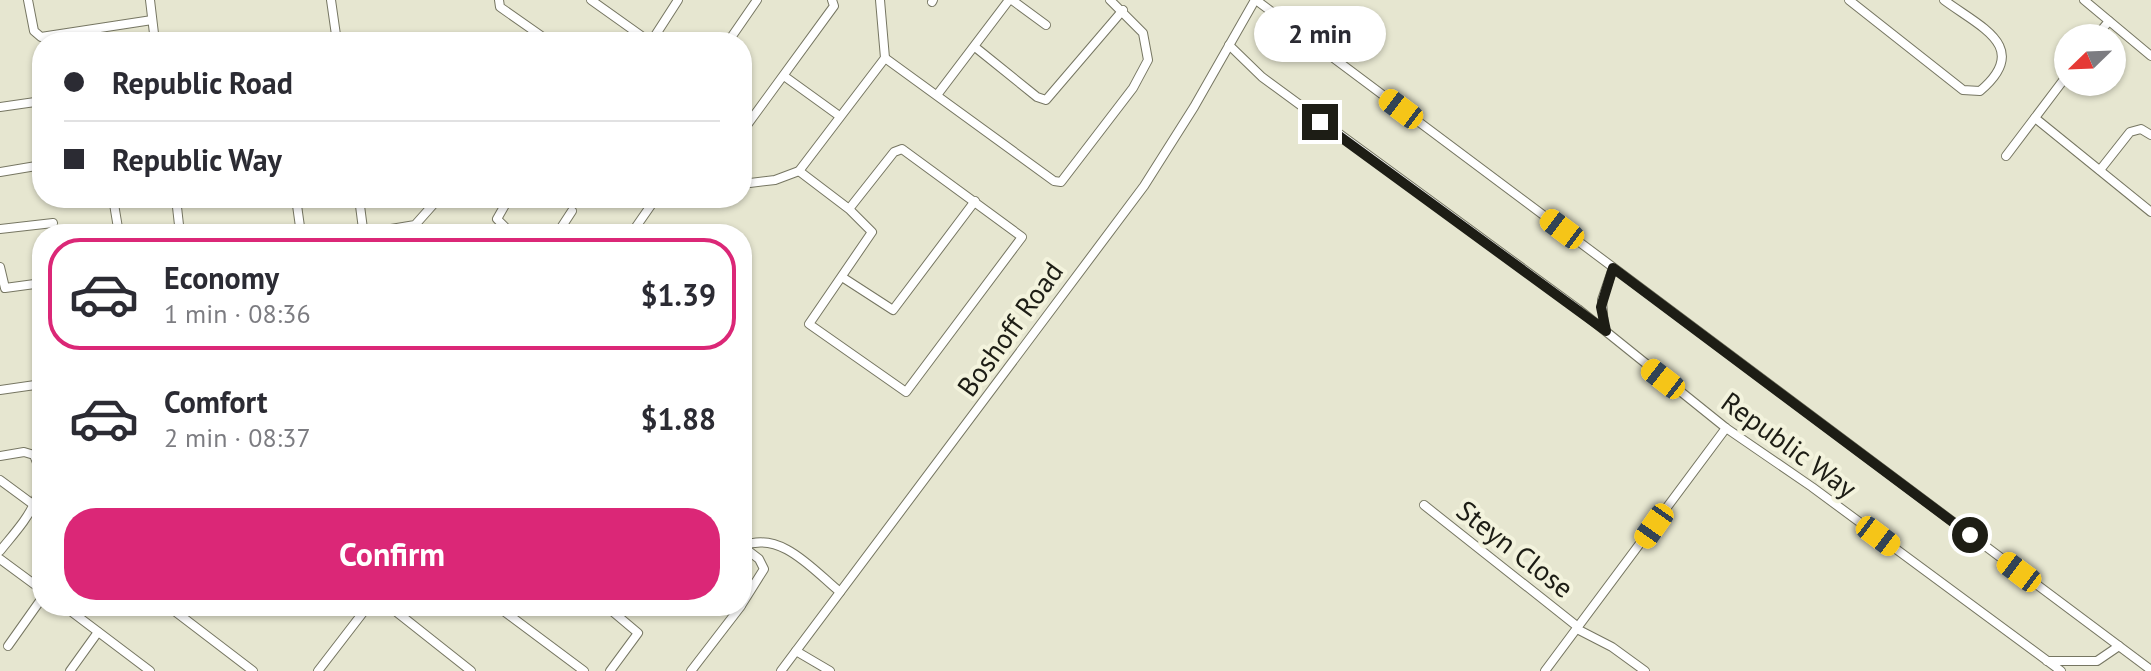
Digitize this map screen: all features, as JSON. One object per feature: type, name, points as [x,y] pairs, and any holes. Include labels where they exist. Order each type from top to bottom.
[{"type":"street","points":[[28,0],[36,32]]},
{"type":"street","points":[[150,0],[154,32]]},
{"type":"street","points":[[331,0],[336,32]]},
{"type":"street","points":[[499,0],[500,7],[536,32]]},
{"type":"street","points":[[591,0],[636,32]]},
{"type":"street","points":[[657,32],[678,0]]},
{"type":"street","points":[[735,32],[757,0]]},
{"type":"street","points":[[752,119],[834,6],[832,0]]},
{"type":"street","points":[[752,183],[775,180],[799,171],[838,115],[885,58],[880,0]]},
{"type":"street","points":[[937,95],[1010,0],[1046,25]]},
{"type":"street","points":[[885,58],[1060,183],[1067,178],[1147,63],[1149,52],[1145,36],[1110,0]]},
{"type":"street","points":[[1255,0],[2151,670]]},
{"type":"street","name":"Boshoff Road","points":[[781,671],[1151,176],[1255,0]]},
{"type":"street","points":[[1849,0],[1963,90],[1980,91],[2004,60],[2004,49],[1998,40],[1944,0]]},
{"type":"street","points":[[2084,0],[2151,56]]},
{"type":"street","points":[[975,47],[1037,97],[1046,100],[1123,10]]},
{"type":"street","points":[[79,32],[152,20]]},
{"type":"street","name":"Republic Way","points":[[1229,45],[1246,65],[1606,331],[1726,428],[1812,487],[2061,671]]},
{"type":"street","points":[[784,76],[838,115]]},
{"type":"street","points":[[2006,156],[2054,93]]},
{"type":"street","points":[[0,107],[32,102]]},
{"type":"street","points":[[2035,118],[2151,212]]},
{"type":"street","points":[[2100,170],[2126,135],[2141,129],[2151,135]]},
{"type":"street","points":[[799,171],[849,209],[872,233],[809,323],[906,392],[1022,238],[901,149],[894,152],[849,209]]},
{"type":"street","points":[[0,172],[32,167]]},
{"type":"street","points":[[842,277],[893,310],[975,201]]},
{"type":"street","points":[[416,224],[430,208]]},
{"type":"street","points":[[564,224],[572,211]]},
{"type":"street","points":[[44,224],[53,223]]},
{"type":"street","points":[[0,229],[32,225]]},
{"type":"street","points":[[0,267],[5,288],[32,284]]},
{"type":"street","points":[[1606,331],[1601,307],[1613,268]]},
{"type":"street","points":[[0,390],[32,385]]},
{"type":"street","points":[[1545,671],[1726,428]]},
{"type":"street","points":[[0,456],[24,452],[32,454]]},
{"type":"street","points":[[0,480],[32,504]]},
{"type":"street","name":"Steyn Close","points":[[1424,505],[1577,628],[1612,647],[1645,671]]},
{"type":"street","points":[[0,551],[32,517]]},
{"type":"street","points":[[752,544],[761,542],[783,546],[840,592]]},
{"type":"street","points":[[752,555],[764,566],[763,576],[752,590]]},
{"type":"street","points":[[0,559],[32,583]]},
{"type":"street","points":[[8,646],[32,612]]},
{"type":"street","points":[[77,616],[150,671]]},
{"type":"street","points":[[181,616],[253,671]]},
{"type":"street","points":[[318,671],[360,616]]},
{"type":"street","points":[[402,616],[471,671]]},
{"type":"street","points":[[510,616],[584,671]]},
{"type":"street","points":[[610,671],[638,633],[618,616]]},
{"type":"street","points":[[691,671],[733,616]]},
{"type":"street","points":[[70,671],[98,632]]},
{"type":"street","points":[[2047,661],[2097,661],[2119,646]]},
{"type":"street","points":[[796,651],[830,671]]},
{"type":"street","points":[[234,671],[241,663]]},
{"type":"route","points":[[1320,122],[1606,331],[1601,319],[1601,307],[1613,268],[1970,535]]}]
